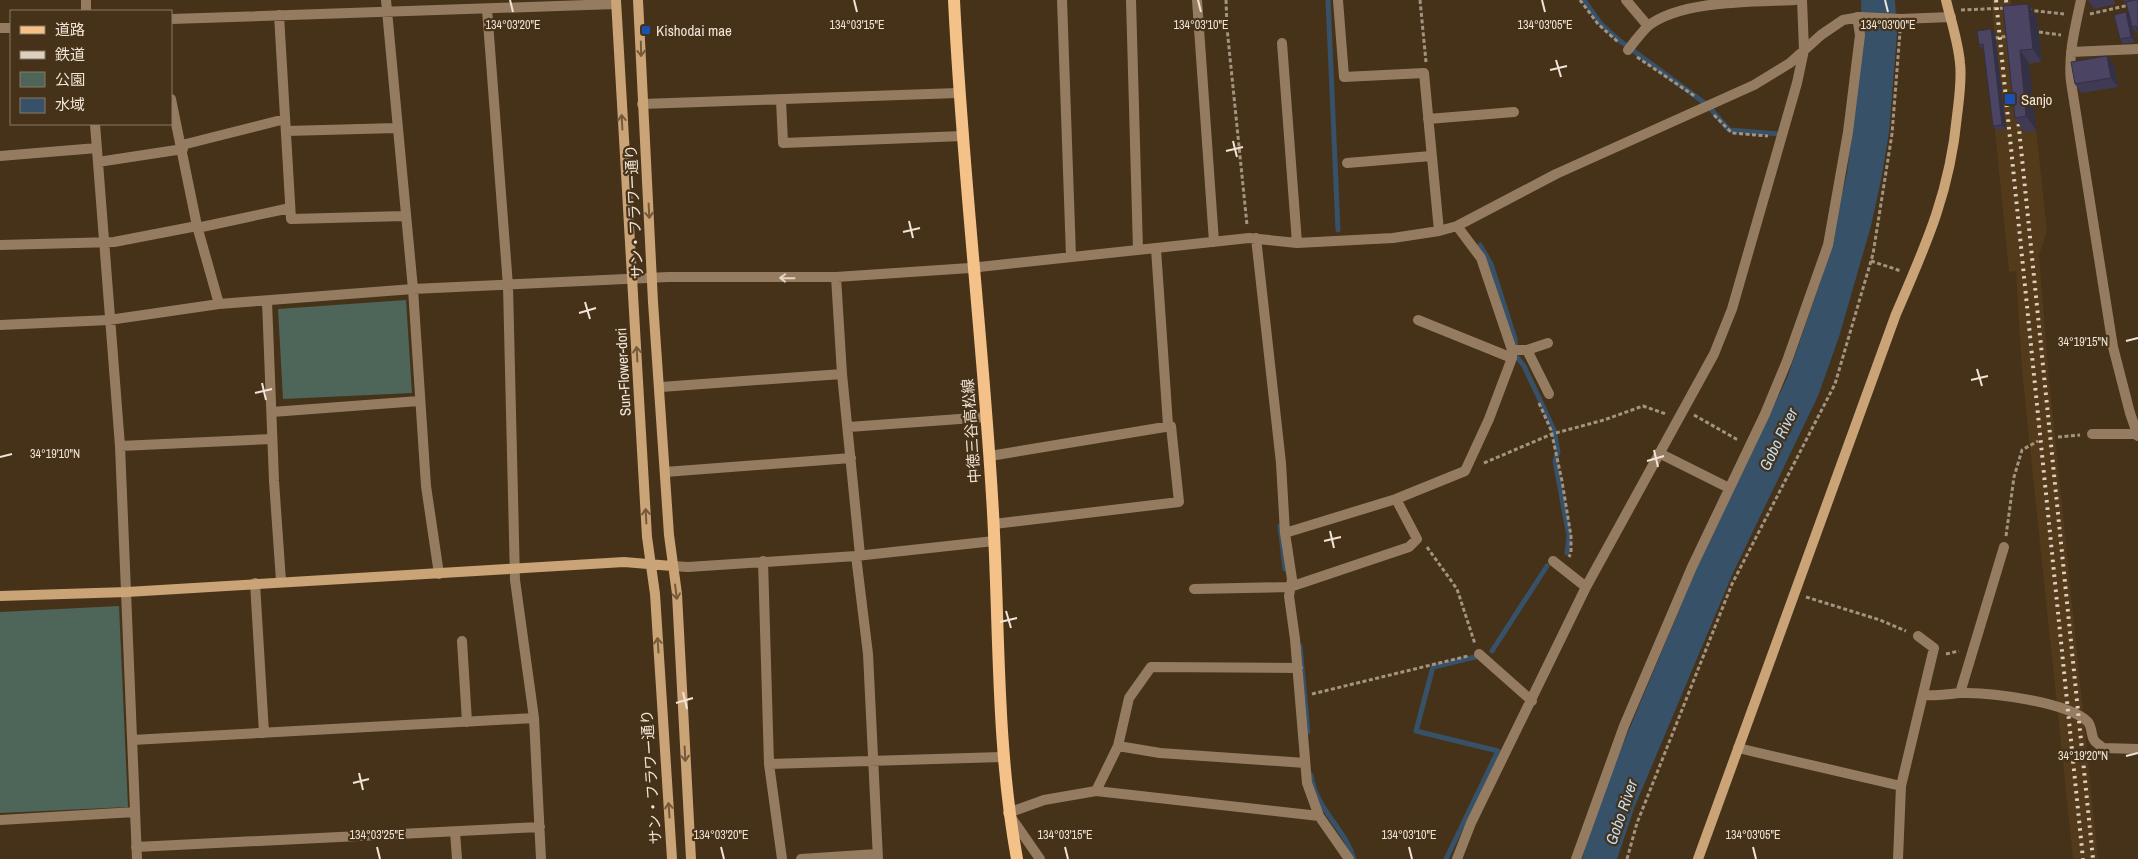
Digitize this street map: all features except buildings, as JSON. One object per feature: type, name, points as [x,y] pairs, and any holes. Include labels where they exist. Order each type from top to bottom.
[{"type":"main road","name":"中徳三谷高松線","points":[[954,0],[958,93],[990,456],[1002,757],[1008,813],[1017,859]]},
{"type":"street","points":[[386,0],[412,290],[426,486],[439,574]]},
{"type":"street","name":"サン・フラワー通り","points":[[638,0],[642,104],[665,472]]},
{"type":"street","points":[[1062,0],[1071,256]]},
{"type":"street","points":[[1131,0],[1138,250]]},
{"type":"street","points":[[1197,0],[1214,242]]},
{"type":"street","points":[[1338,0],[1344,77],[1424,72],[1439,231]]},
{"type":"street","points":[[1626,0],[1648,26]]},
{"type":"street","points":[[1628,50],[1648,26],[1677,10],[1738,3],[1795,0]]},
{"type":"street","points":[[1457,859],[1472,823],[1586,587],[1714,354],[1732,309],[1783,137],[1804,50],[1802,0]]},
{"type":"street","points":[[1698,859],[1896,314],[1927,244],[1948,181],[1956,134],[1960,65],[1946,0]]},
{"type":"street","points":[[2080,0],[2071,52],[2071,82],[2113,347],[2130,413],[2138,435],[2092,434]]},
{"type":"street","points":[[172,19],[487,9],[524,4],[616,2]]},
{"type":"street","name":"サン・フラワー通り","points":[[616,2],[632,279]]},
{"type":"street","points":[[487,9],[508,286],[515,568],[534,718],[541,859]]},
{"type":"street","points":[[279,15],[291,219],[405,216]]},
{"type":"street","points":[[1576,859],[1624,726],[1787,361],[1828,245],[1848,132],[1860,36],[1858,17]]},
{"type":"street","points":[[0,325],[109,320],[219,304],[412,290],[632,279],[836,277],[974,267],[1252,238],[1298,243],[1393,238],[1439,231],[1457,226],[1556,174],[1729,97],[1773,74],[1833,25],[1843,20],[1858,17],[1900,19],[1951,17]]},
{"type":"street","points":[[1282,43],[1298,243]]},
{"type":"street","points":[[2071,52],[2138,49]]},
{"type":"street","points":[[642,104],[958,93]]},
{"type":"street","points":[[781,100],[783,143],[963,136]]},
{"type":"street","points":[[172,102],[197,227],[219,304]]},
{"type":"street","points":[[1428,119],[1514,112]]},
{"type":"street","points":[[98,162],[182,147],[286,118]]},
{"type":"street","points":[[95,125],[120,446],[137,859]]},
{"type":"street","points":[[286,131],[397,128]]},
{"type":"street","points":[[0,156],[97,148]]},
{"type":"street","points":[[1347,163],[1431,156]]},
{"type":"street","points":[[0,245],[114,242],[290,208]]},
{"type":"street","points":[[1285,534],[1396,499],[1465,471],[1489,419],[1512,354],[1481,258],[1457,226]]},
{"type":"street","points":[[1252,238],[1282,463],[1285,534],[1292,579],[1289,596],[1298,668],[1307,783],[1319,816],[1349,859]]},
{"type":"street","points":[[1156,249],[1168,425]]},
{"type":"street","points":[[801,859],[877,856],[868,654],[858,555],[849,427],[842,374],[836,277]]},
{"type":"street","name":"Sun-Flower-dori","points":[[632,279],[647,537],[655,594],[672,859]]},
{"type":"street","points":[[267,301],[272,439],[281,581]]},
{"type":"street","points":[[1418,320],[1512,354],[1548,342]]},
{"type":"street","points":[[1527,350],[1549,394]]},
{"type":"street","points":[[661,387],[842,374]]},
{"type":"street","points":[[272,412],[419,401]]},
{"type":"street","points":[[849,427],[987,418]]},
{"type":"street","points":[[990,456],[1168,425],[1172,426],[1179,502],[994,524]]},
{"type":"street","points":[[120,446],[272,439]]},
{"type":"street","points":[[1659,453],[1729,488]]},
{"type":"street","points":[[691,859],[677,594],[672,566],[665,472],[851,458]]},
{"type":"street","points":[[1194,589],[1290,587],[1409,547],[1418,539],[1396,499]]},
{"type":"street","points":[[0,596],[127,592],[281,581],[439,574],[624,562],[688,567],[858,555],[994,541]]},
{"type":"street","points":[[1960,693],[2004,547]]},
{"type":"street","points":[[764,561],[768,764],[782,859]]},
{"type":"street","points":[[1553,561],[1586,587]]},
{"type":"street","points":[[255,583],[264,733]]},
{"type":"street","points":[[1898,859],[1901,786],[1934,648],[1918,636]]},
{"type":"street","points":[[462,641],[467,722]]},
{"type":"street","points":[[1479,654],[1532,701]]},
{"type":"street","points":[[1096,791],[1118,746],[1129,698],[1152,667],[1298,668]]},
{"type":"street","points":[[1923,695],[1939,697],[1960,693],[2019,698],[2055,706],[2078,715],[2089,723],[2094,740],[2103,748],[2138,749]]},
{"type":"street","points":[[132,740],[534,718]]},
{"type":"street","points":[[1118,746],[1160,753],[1305,763]]},
{"type":"street","points":[[1738,748],[1901,786]]},
{"type":"street","points":[[768,764],[1002,757]]},
{"type":"street","points":[[1040,859],[1008,813],[1044,800],[1096,791],[1319,816]]},
{"type":"street","points":[[0,820],[135,812]]},
{"type":"street","points":[[136,847],[540,827]]},
{"type":"street","points":[[455,832],[457,859]]},
{"type":"path","points":[[1226,0],[1226,28],[1252,238]]},
{"type":"path","points":[[1420,0],[1427,63],[1424,72]]},
{"type":"path","points":[[2020,9],[2077,16],[2138,3]]},
{"type":"path","points":[[1960,10],[2011,8]]},
{"type":"path","points":[[1627,859],[1637,823],[1732,584],[1835,384],[1871,261],[1892,134],[1900,19]]},
{"type":"path","points":[[2039,32],[2069,36]]},
{"type":"path","points":[[1995,38],[2014,35]]},
{"type":"path","points":[[1706,106],[1732,133],[1783,137]]},
{"type":"path","points":[[1871,261],[1913,274]]},
{"type":"path","points":[[1536,397],[1552,434],[1571,536],[1571,553],[1562,568]]},
{"type":"path","points":[[1465,471],[1552,434],[1604,420],[1643,406],[1679,419]]},
{"type":"path","points":[[1684,410],[1750,446]]},
{"type":"path","points":[[2058,437],[2092,434]]},
{"type":"path","points":[[2004,547],[2014,477],[2022,450],[2038,441]]},
{"type":"path","points":[[1300,696],[1479,654],[1457,589],[1426,546],[1418,539]]},
{"type":"path","points":[[1795,594],[1880,620],[1918,636]]},
{"type":"path","points":[[1931,661],[1956,651],[1972,650]]},
{"type":"shaded area","points":[[1992,0],[2011,0],[2011,8],[2037,18],[2039,32],[2042,62],[2029,64],[2047,231],[2039,255],[2048,368],[2098,859],[2073,859],[2022,371],[2016,271],[2009,272],[1987,49],[1982,49],[1980,35],[1994,33]]},
{"type":"green space","points":[[406,300],[412,393],[283,399],[278,309]]},
{"type":"green space","points":[[119,606],[128,807],[0,813],[0,612]]},
{"type":"water","name":"Gobo River","points":[[1861,0],[1895,0],[1897,33],[1889,133],[1881,180],[1871,226],[1839,337],[1818,396],[1733,573],[1635,806],[1617,859],[1582,859],[1599,801],[1698,565],[1787,378],[1823,274],[1847,173],[1862,48]]},
{"type":"waterway","points":[[1328,0],[1338,230]]},
{"type":"waterway","points":[[1584,0],[1600,23],[1620,41],[1706,104]]},
{"type":"waterway","points":[[1709,107],[1729,130],[1779,134]]},
{"type":"waterway","points":[[1480,245],[1491,264],[1515,339],[1516,356],[1524,366],[1554,430],[1558,452],[1555,461],[1569,536],[1567,553]]},
{"type":"waterway","points":[[1280,526],[1285,569]]},
{"type":"waterway","points":[[1492,651],[1547,566]]},
{"type":"waterway","points":[[1300,646],[1308,732]]},
{"type":"waterway","points":[[1446,859],[1498,751],[1416,731],[1433,667],[1475,657]]},
{"type":"waterway","points":[[1311,775],[1324,809],[1344,838],[1354,859]]},
{"type":"railway","points":[[1996,0],[2083,859]]},
{"type":"railway","points":[[2006,0],[2008,20]]},
{"type":"railway","points":[[2017,109],[2093,859]]},
{"type":"place","name":"Kishodai mae","points":[[646,30]]},
{"type":"place","name":"Sanjo","points":[[2010,99]]}]
